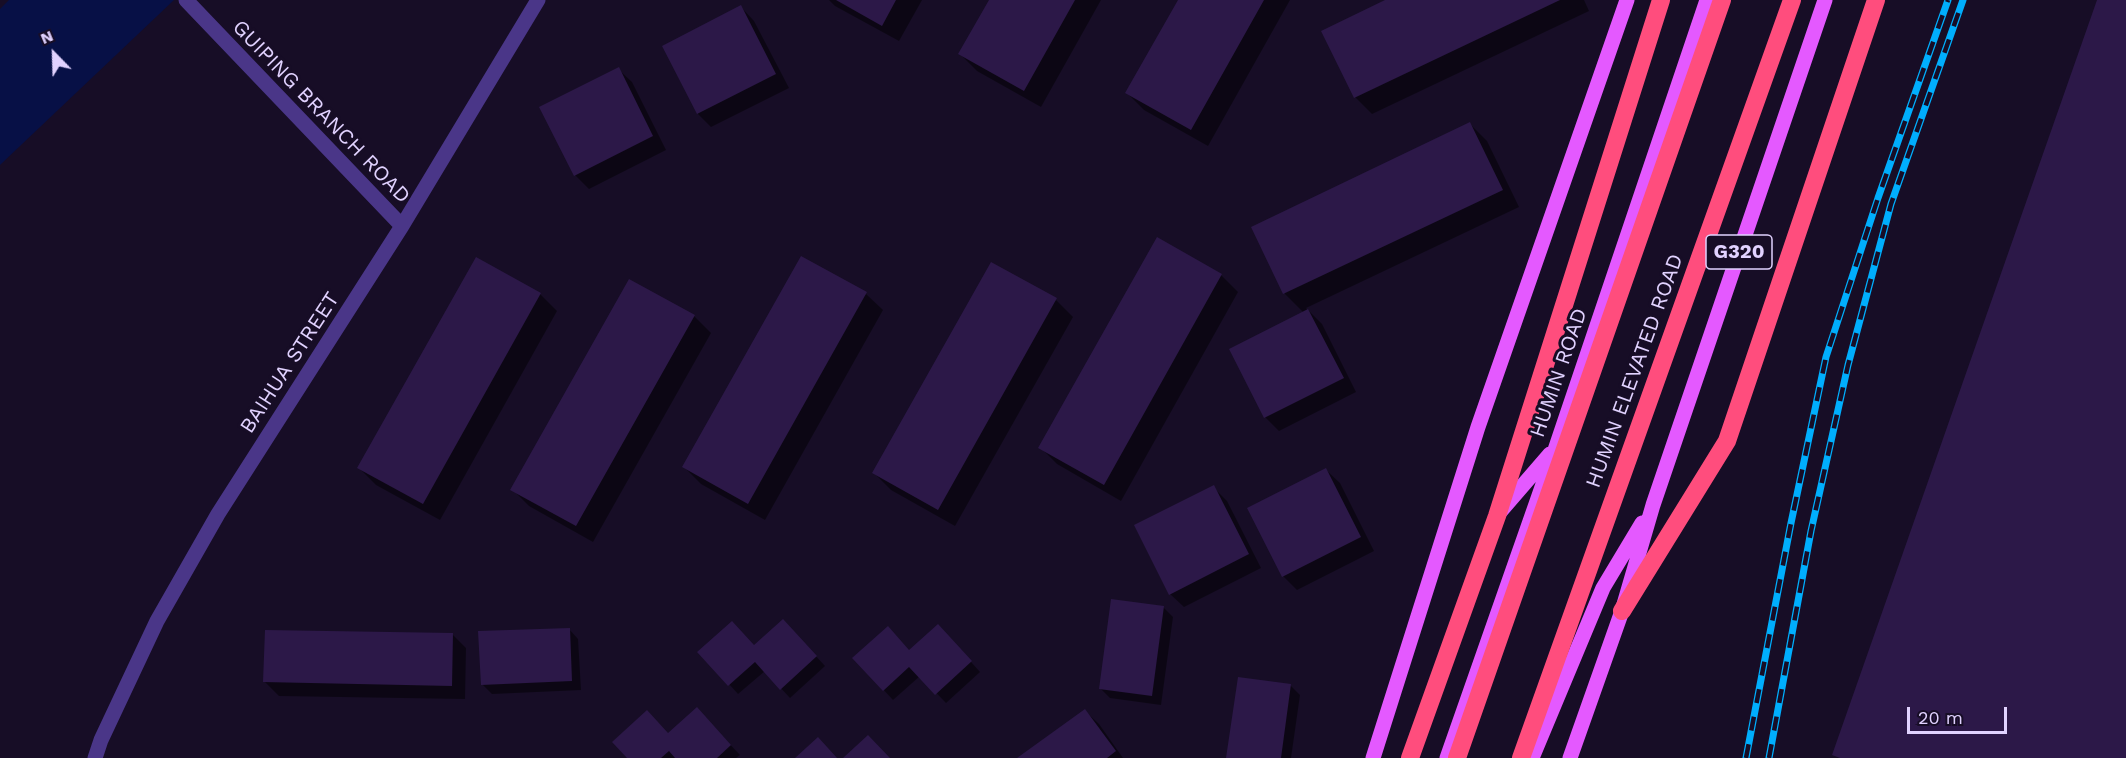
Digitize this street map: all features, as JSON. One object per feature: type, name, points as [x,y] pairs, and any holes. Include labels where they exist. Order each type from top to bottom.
[{"type":"highway","points":[[1410,758],[1497,516],[1661,0]]},
{"type":"highway","name":"HUMIN ELEVATED ROAD","points":[[1457,758],[1722,0]]},
{"type":"highway","name":"HUMIN ELEVATED ROAD","points":[[1521,758],[1792,0]]},
{"type":"highway","points":[[1622,611],[1727,441],[1876,0]]},
{"type":"main road","points":[[1372,758],[1478,427],[1627,0]]},
{"type":"main road","name":"HUMIN ROAD","points":[[1447,758],[1556,447],[1707,0]]},
{"type":"main road","name":"G320","points":[[1570,758],[1622,611],[1653,505],[1825,0]]},
{"type":"main road","points":[[1497,516],[1556,447]]},
{"type":"main road","points":[[1532,758],[1603,588],[1653,505]]},
{"type":"street","name":"GUIPING BRANCH ROAD","points":[[186,0],[402,226]]},
{"type":"street","name":"BAIHUA STREET","points":[[95,758],[101,740],[157,621],[218,514],[402,226],[538,0]]},
{"type":"shaded area","points":[[9,0],[174,0],[0,165],[0,9]]},
{"type":"building","points":[[836,0],[896,0],[882,26]]},
{"type":"building","points":[[989,0],[1075,0],[1024,91],[958,54]]},
{"type":"building","points":[[1178,0],[1264,0],[1191,130],[1125,93]]},
{"type":"building","points":[[1385,0],[1560,0],[1354,98],[1321,31]]},
{"type":"building","points":[[2097,0],[2126,0],[2126,758],[1840,758],[1832,755]]},
{"type":"building","points":[[741,5],[776,74],[697,114],[662,46]]},
{"type":"building","points":[[619,67],[653,136],[574,176],[539,107]]},
{"type":"building","points":[[1470,122],[1503,190],[1283,294],[1251,227]]},
{"type":"building","points":[[1157,237],[1222,274],[1104,485],[1038,448]]},
{"type":"building","points":[[801,256],[867,292],[748,504],[682,467]]},
{"type":"building","points":[[476,257],[541,293],[423,504],[357,468]]},
{"type":"building","points":[[991,262],[1057,298],[938,510],[872,473]]},
{"type":"building","points":[[629,279],[695,315],[576,526],[510,490]]},
{"type":"building","points":[[1308,309],[1344,378],[1264,418],[1229,349]]},
{"type":"building","points":[[1326,468],[1361,537],[1282,577],[1247,508]]},
{"type":"building","points":[[1214,485],[1249,554],[1169,595],[1134,525]]},
{"type":"building","points":[[1111,599],[1164,606],[1152,696],[1099,689]]},
{"type":"building","points":[[783,619],[817,656],[780,690],[755,662],[728,686],[697,652],[732,621],[754,645]]},
{"type":"building","points":[[938,624],[972,661],[935,695],[909,667],[883,691],[852,658],[888,626],[909,650]]},
{"type":"building","points":[[570,628],[572,681],[481,685],[478,631]]},
{"type":"building","points":[[265,630],[453,633],[452,686],[263,682]]},
{"type":"building","points":[[1238,677],[1291,684],[1281,758],[1226,758]]},
{"type":"building","points":[[697,707],[731,745],[717,758],[675,758],[669,751],[661,758],[627,758],[612,742],[647,710],[668,733]]},
{"type":"building","points":[[1085,709],[1116,751],[1107,758],[1017,758]]},
{"type":"building","points":[[868,735],[890,758],[843,758]]},
{"type":"building","points":[[818,737],[837,758],[795,758]]},
{"type":"railway","points":[[1746,758],[1791,523],[1826,357],[1878,198],[1948,0]]},
{"type":"railway","points":[[1769,758],[1811,531],[1848,365],[1891,204],[1963,0]]}]
